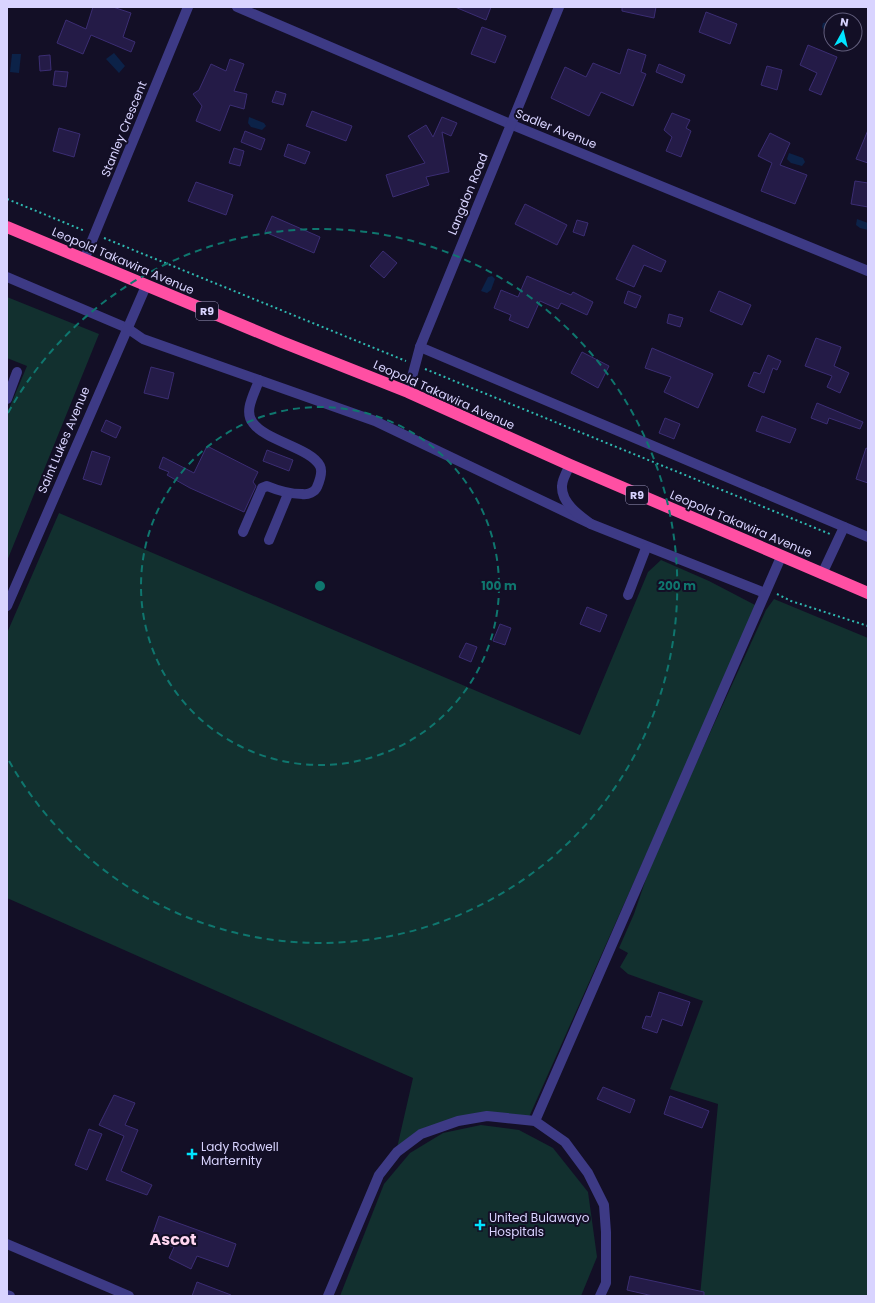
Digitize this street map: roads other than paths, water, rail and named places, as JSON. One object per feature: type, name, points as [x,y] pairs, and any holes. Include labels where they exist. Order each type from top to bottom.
[{"type":"highway","name":"Leopold Takawira Avenue","points":[[7,227],[146,286],[408,392],[570,466],[868,593]]},
{"type":"street","name":"Stanley Crescent","points":[[84,260],[188,7]]},
{"type":"street","name":"Sadler Avenue","points":[[237,7],[510,124],[868,271]]},
{"type":"street","name":"Langdon Road","points":[[408,392],[420,347],[559,7]]},
{"type":"street","points":[[7,277],[127,328],[143,340],[375,421],[591,524],[646,548],[766,591]]},
{"type":"street","name":"Saint Lukes Avenue","points":[[7,606],[146,286]]},
{"type":"street","points":[[420,347],[868,537]]},
{"type":"street","points":[[7,399],[17,372]]},
{"type":"street","points":[[244,532],[262,488],[267,486],[288,494],[308,495],[316,489],[321,476],[320,466],[313,458],[262,433],[253,423],[248,414],[259,380]]},
{"type":"street","points":[[570,466],[562,486],[564,497],[576,513],[591,524]]},
{"type":"street","points":[[269,540],[288,494]]},
{"type":"street","points":[[822,574],[844,527]]},
{"type":"street","points":[[628,595],[646,548]]},
{"type":"street","points":[[536,1121],[781,557]]},
{"type":"street","points":[[328,1296],[378,1176],[397,1152],[421,1134],[458,1121],[488,1116],[536,1121],[564,1142],[588,1173],[604,1205],[606,1232],[606,1283],[600,1296]]},
{"type":"street","points":[[7,1244],[129,1296]]},
{"type":"water","points":[[114,53],[125,66],[119,73],[106,59]]},
{"type":"water","points":[[12,54],[21,54],[19,73],[10,72]]},
{"type":"water","points":[[249,117],[264,123],[266,126],[262,130],[251,127],[248,123]]},
{"type":"water","points":[[789,153],[803,158],[805,162],[802,166],[791,163],[787,159]]},
{"type":"water","points":[[857,219],[868,223],[868,230],[860,228],[856,225]]},
{"type":"water","points":[[492,276],[495,279],[491,290],[487,293],[481,291],[488,277]]},
{"type":"place","name":"Lady Rodwell Marternity","points":[[192,1154]]},
{"type":"place","name":"United Bulawayo Hospitals","points":[[480,1225]]},
{"type":"district","name":"Ascot","points":[[173,1239]]}]
